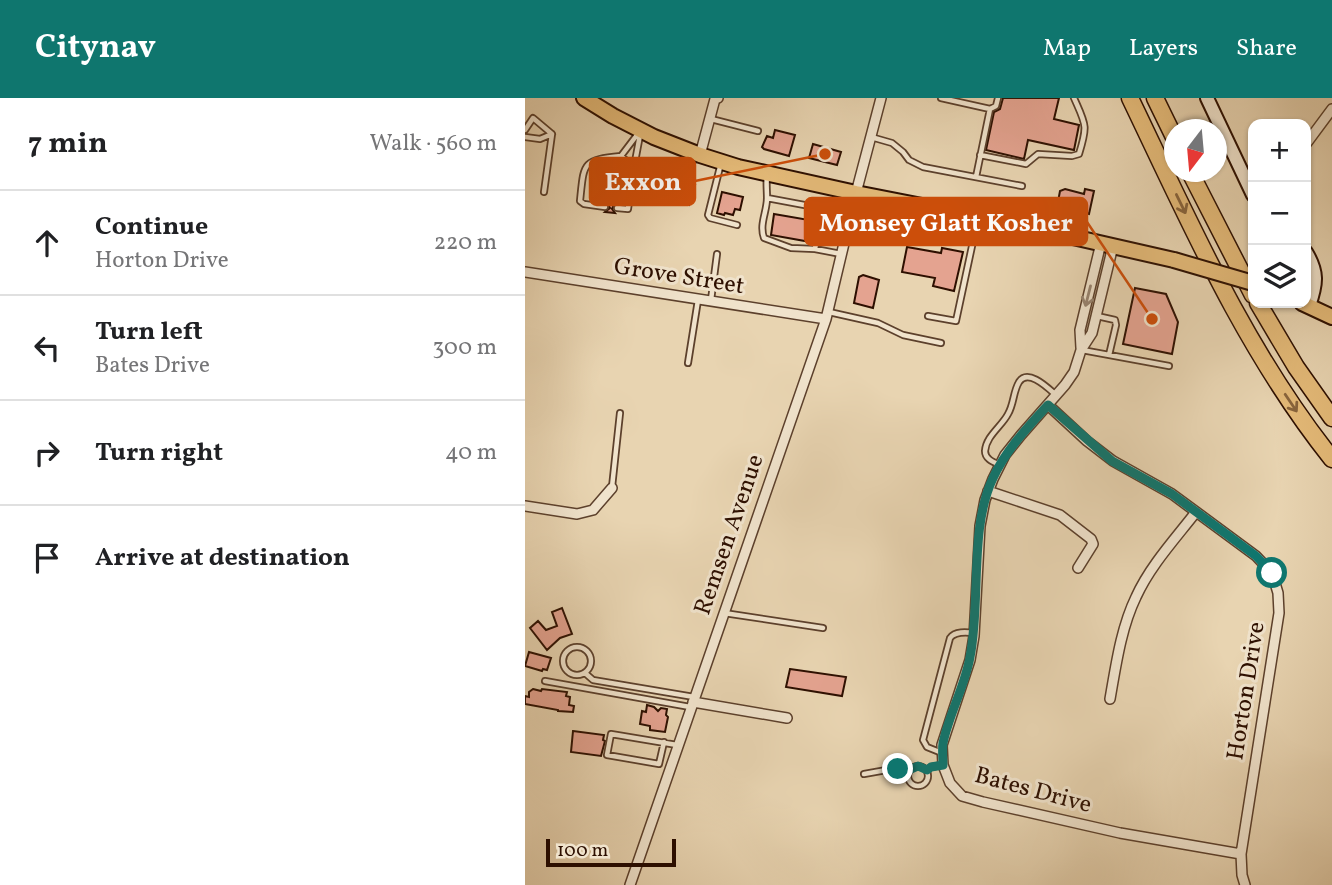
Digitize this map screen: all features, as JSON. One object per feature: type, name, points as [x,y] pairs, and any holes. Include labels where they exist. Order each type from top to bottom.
[{"type":"highway","points":[[1131,98],[1235,312],[1276,380],[1332,458]]},
{"type":"highway","points":[[1155,98],[1165,119]]},
{"type":"highway","points":[[1195,182],[1248,285]]},
{"type":"highway","points":[[1261,308],[1296,367],[1332,418]]},
{"type":"main road","points":[[584,98],[654,137],[721,162],[1174,260],[1248,282]]},
{"type":"main road","points":[[1311,307],[1332,317]]},
{"type":"street","points":[[700,156],[715,98]]},
{"type":"street","name":"Remsen Avenue","points":[[630,885],[827,315],[881,98]]},
{"type":"street","points":[[1207,98],[1248,184]]},
{"type":"street","points":[[1311,137],[1332,109]]},
{"type":"street","name":"Bates Drive","points":[[1107,245],[1092,333],[1081,350],[1074,372],[1021,435],[1000,465],[988,491],[980,526],[970,660],[942,745],[943,765],[950,782],[962,796],[982,802],[1120,833],[1241,854]]},
{"type":"street","name":"Bates Drive","points":[[1081,350],[1080,330],[1107,245]]},
{"type":"street","points":[[1311,261],[1316,281],[1311,291]]},
{"type":"street","name":"Grove Street","points":[[525,272],[711,301],[827,315]]},
{"type":"street","name":"Horton Drive","points":[[1048,405],[1112,461],[1172,494],[1256,556],[1272,573],[1278,593],[1279,613],[1241,854],[1245,885]]},
{"type":"street","points":[[525,506],[577,514],[593,510],[612,488]]},
{"type":"street","points":[[988,491],[1060,515],[1091,539],[1093,544],[1078,568]]},
{"type":"street","points":[[1110,699],[1118,654],[1136,597],[1151,572],[1196,512]]},
{"type":"street","points":[[693,702],[787,718]]},
{"type":"lane","points":[[940,98],[989,109],[996,106],[998,98]]},
{"type":"lane","points":[[981,155],[1026,164],[1038,154],[1079,154],[1086,132],[1084,120],[1074,98]]},
{"type":"lane","points":[[976,177],[989,109]]},
{"type":"lane","points":[[525,130],[533,118],[552,134]]},
{"type":"lane","points":[[710,118],[758,131]]},
{"type":"lane","points":[[605,206],[584,204],[580,201],[586,167],[594,159],[621,156],[641,130]]},
{"type":"lane","points":[[617,208],[628,209],[641,130]]},
{"type":"lane","points":[[525,137],[540,139],[552,134]]},
{"type":"lane","points":[[544,192],[552,134]]},
{"type":"lane","points":[[870,137],[892,143],[909,160],[923,167],[1022,186]]},
{"type":"lane","points":[[621,156],[634,167]]},
{"type":"lane","points":[[721,162],[708,215],[710,218],[737,225]]},
{"type":"lane","points":[[767,174],[762,231],[764,238],[799,249],[841,254]]},
{"type":"lane","points":[[767,198],[820,210],[815,249]]},
{"type":"lane","points":[[927,316],[956,321],[978,218]]},
{"type":"lane","points":[[711,301],[717,254]]},
{"type":"lane","points":[[688,363],[698,299]]},
{"type":"lane","points":[[827,315],[878,323],[903,335],[940,343]]},
{"type":"lane","points":[[1096,316],[1115,320],[1109,355]]},
{"type":"lane","points":[[1081,350],[1168,366]]},
{"type":"lane","points":[[1000,465],[988,459],[985,448],[1009,413],[1021,379],[1027,377],[1044,384],[1056,395]]},
{"type":"lane","points":[[612,488],[620,413]]},
{"type":"lane","points":[[724,613],[823,628]]},
{"type":"lane","points":[[943,754],[927,747],[923,740],[950,638],[958,633],[974,633]]},
{"type":"lane","points":[[577,646],[589,652],[592,662],[585,673],[576,675],[564,667],[563,657],[568,649],[577,646]]},
{"type":"lane","points":[[585,673],[593,680],[693,702]]},
{"type":"lane","points":[[545,681],[693,702]]},
{"type":"lane","points":[[664,742],[659,764],[607,755],[611,734],[664,742],[678,745]]},
{"type":"lane","points":[[927,770],[943,765]]},
{"type":"lane","points":[[864,774],[892,769],[909,770],[918,766],[927,770]]},
{"type":"lane","points":[[909,770],[910,783],[920,787],[928,780],[927,770]]},
{"type":"building","points":[[1003,98],[1059,98],[1054,119],[1079,125],[1074,150],[1028,140],[1024,159],[986,150],[994,112],[1000,109]]},
{"type":"building","points":[[775,130],[795,135],[789,156],[762,147],[767,136],[773,138]]},
{"type":"building","points":[[813,144],[841,152],[837,165],[809,158]]},
{"type":"building","points":[[598,173],[627,177],[623,204],[614,205],[612,209],[615,213],[605,212],[610,208],[607,203],[594,201]]},
{"type":"building","points":[[683,182],[695,185],[689,205],[678,202]]},
{"type":"building","points":[[1065,189],[1084,194],[1085,189],[1094,191],[1089,214],[1057,207],[1060,191]]},
{"type":"building","points":[[722,192],[743,197],[740,210],[735,209],[733,215],[717,213]]},
{"type":"building","points":[[774,214],[809,220],[805,241],[771,235]]},
{"type":"building","points":[[907,247],[941,253],[942,248],[963,252],[954,291],[933,286],[935,278],[902,272]]},
{"type":"building","points":[[863,275],[879,280],[873,308],[854,303],[859,277]]},
{"type":"building","points":[[1135,288],[1166,294],[1178,322],[1172,354],[1123,344]]},
{"type":"building","points":[[562,608],[572,634],[560,638],[547,650],[530,628],[538,621],[546,630],[557,626],[552,612]]},
{"type":"building","points":[[529,652],[551,658],[547,670],[525,666]]},
{"type":"building","points":[[790,669],[846,677],[842,696],[786,687]]},
{"type":"building","points":[[533,689],[567,692],[566,696],[570,697],[569,705],[574,706],[573,712],[525,704],[525,696],[529,697],[529,692]]},
{"type":"building","points":[[647,705],[658,711],[661,708],[667,709],[665,732],[650,730],[650,726],[640,724],[642,711],[646,712]]},
{"type":"building","points":[[573,731],[604,735],[601,756],[571,752]]},
{"type":"place","name":"Exxon","points":[[825,154]]},
{"type":"place","name":"Monsey Glatt Kosher","points":[[1152,319]]},
{"type":"route","points":[[898,769],[909,770],[921,766],[927,770],[943,765],[942,745],[970,660],[974,636],[980,526],[985,500],[1005,455],[1048,405],[1112,461],[1172,494],[1256,556],[1272,573]]}]
